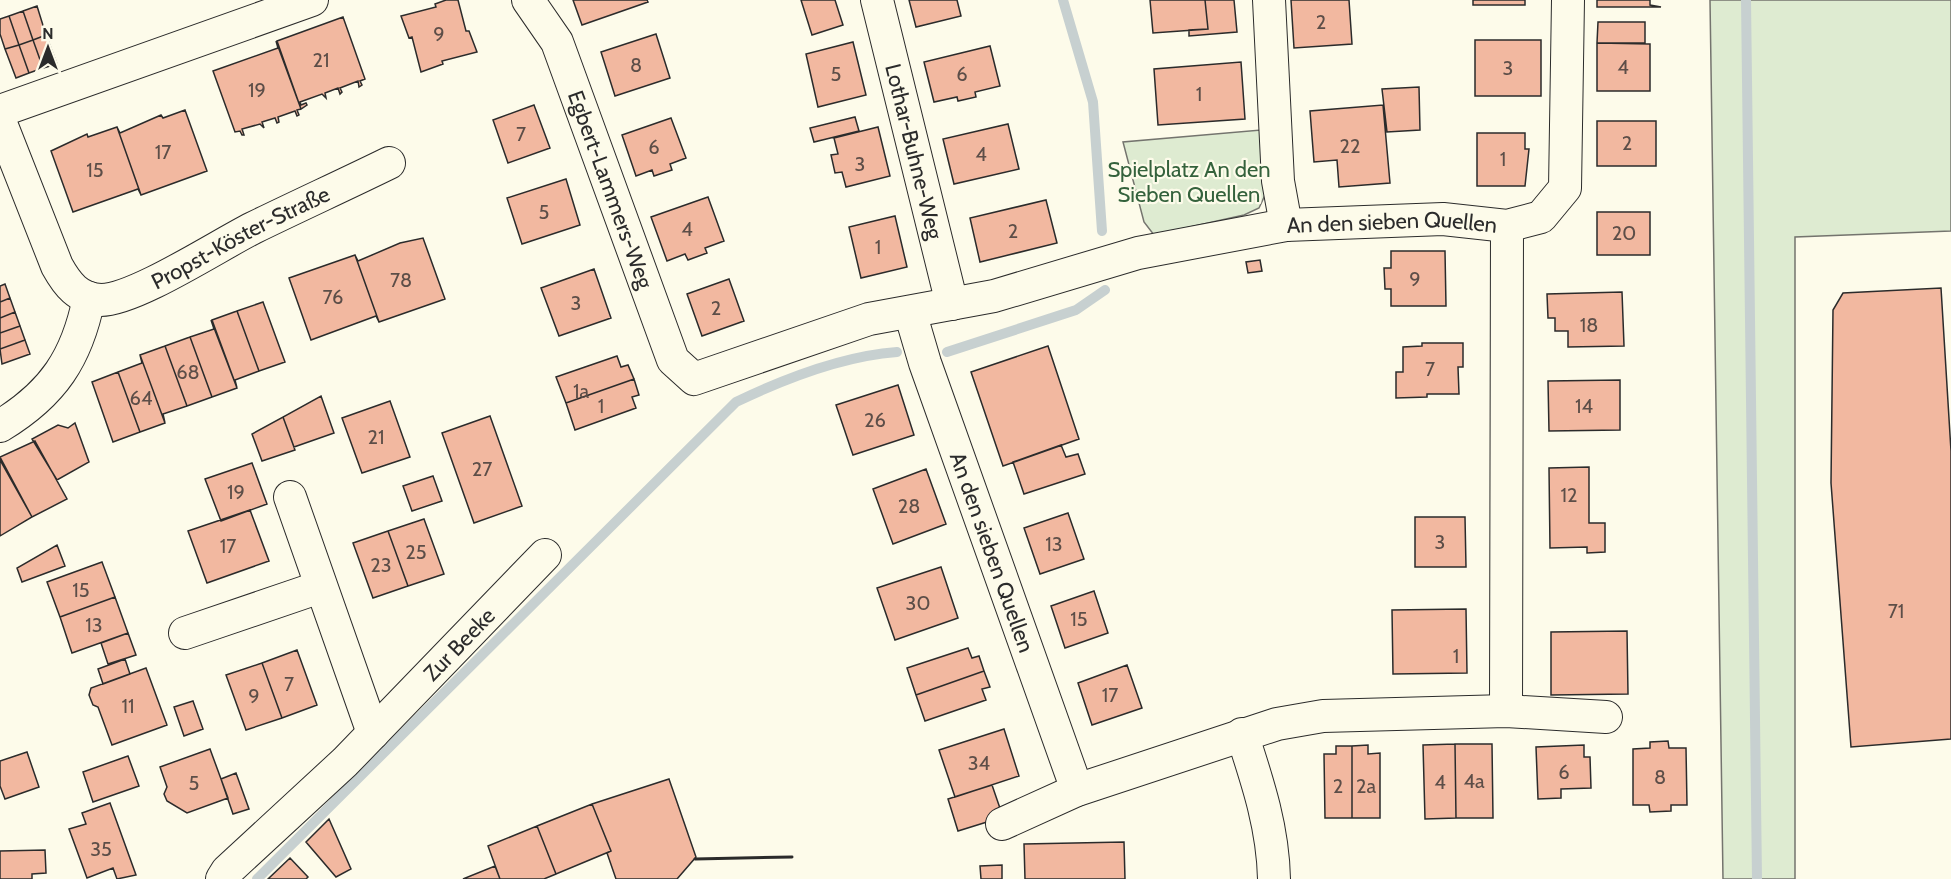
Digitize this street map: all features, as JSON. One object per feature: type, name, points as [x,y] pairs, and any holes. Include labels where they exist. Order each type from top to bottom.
[{"type":"street","points":[[0,111],[312,0]]},
{"type":"street","name":"Egbert-Lammers-Weg","points":[[528,0],[557,42],[673,360],[694,379]]},
{"type":"street","name":"Lothar-Buhne-Weg","points":[[878,0],[952,304]]},
{"type":"street","points":[[1269,0],[1278,181],[1286,225]]},
{"type":"street","points":[[1507,226],[1541,217],[1564,188],[1568,0]]},
{"type":"street","points":[[0,121],[57,266],[67,283],[77,293],[88,298],[83,328],[67,364],[35,402],[0,426]]},
{"type":"street","name":"Propst-Köster-Straße","points":[[88,298],[103,300],[127,295],[252,229],[389,163]]},
{"type":"street","name":"An den sieben Quellen","points":[[694,379],[869,319],[994,296],[1138,253],[1286,225],[1443,219],[1507,226],[1506,711]]},
{"type":"street","name":"An den sieben Quellen","points":[[910,312],[925,363],[1077,790]]},
{"type":"street","points":[[290,497],[373,733]]},
{"type":"street","name":"Zur Beeke","points":[[222,879],[227,871],[373,733],[546,555]]},
{"type":"street","points":[[185,633],[321,587]]},
{"type":"street","points":[[1002,824],[1077,790],[1276,724],[1323,716],[1506,711],[1606,717]]},
{"type":"street","points":[[1242,734],[1265,805],[1273,847],[1274,879]]},
{"type":"green space","points":[[1710,0],[1951,0],[1951,231],[1795,237],[1795,879],[1723,879]]},
{"type":"green space","name":"Spielplatz An den Sieben Quellen","points":[[1261,130],[1265,195],[1259,208],[1244,215],[1154,235],[1144,222],[1123,142]]},
{"type":"building","points":[[446,0],[458,0],[466,31],[469,31],[477,52],[442,61],[443,64],[421,72],[412,37],[409,38],[401,16],[436,7],[435,4]]},
{"type":"building","points":[[573,0],[647,0],[648,2],[582,25]]},
{"type":"building","points":[[801,0],[835,0],[843,25],[812,35]]},
{"type":"building","points":[[909,0],[957,0],[961,16],[916,27]]},
{"type":"building","points":[[1150,0],[1205,0],[1208,29],[1153,33]]},
{"type":"building","points":[[1205,0],[1234,0],[1237,32],[1189,36],[1189,30],[1208,29]]},
{"type":"building","points":[[1291,0],[1349,0],[1352,44],[1294,48]]},
{"type":"building","points":[[1473,0],[1525,0],[1525,5],[1473,5]]},
{"type":"building","points":[[1597,0],[1650,0],[1650,5],[1661,7],[1597,7]]},
{"type":"building","points":[[37,6],[46,35],[33,40],[23,11]]},
{"type":"building","points":[[23,11],[33,40],[19,45],[9,16]]},
{"type":"building","points":[[9,16],[19,45],[5,49],[0,34],[0,19]]},
{"type":"building","points":[[343,17],[365,79],[360,81],[362,85],[359,87],[358,81],[340,88],[342,92],[340,94],[338,88],[325,93],[326,98],[322,94],[300,102],[301,105],[306,103],[307,105],[301,109],[277,41]]},
{"type":"building","points":[[1598,22],[1645,22],[1645,43],[1597,43]]},
{"type":"building","points":[[656,34],[670,78],[615,96],[601,52]]},
{"type":"building","points":[[46,35],[57,64],[43,68],[33,40]]},
{"type":"building","points":[[33,40],[43,68],[29,73],[19,45]]},
{"type":"building","points":[[1475,40],[1541,40],[1541,96],[1475,96]]},
{"type":"building","points":[[276,41],[301,109],[297,110],[299,115],[297,116],[295,111],[278,117],[279,122],[277,123],[275,118],[262,122],[264,128],[260,124],[242,129],[244,135],[242,135],[240,131],[235,132],[213,71],[278,48]]},
{"type":"building","points":[[853,42],[866,95],[818,107],[806,54]]},
{"type":"building","points":[[1597,43],[1650,44],[1650,91],[1597,91]]},
{"type":"building","points":[[19,45],[29,73],[16,78],[5,49]]},
{"type":"building","points":[[990,46],[1000,86],[975,92],[976,97],[958,101],[957,97],[934,102],[924,62]]},
{"type":"building","points":[[1241,62],[1245,119],[1158,125],[1154,69]]},
{"type":"building","points":[[1419,87],[1420,130],[1387,132],[1382,89]]},
{"type":"building","points":[[534,105],[550,148],[508,163],[493,120]]},
{"type":"building","points":[[1383,105],[1390,183],[1339,187],[1337,160],[1314,162],[1310,111]]},
{"type":"building","points":[[185,110],[207,171],[141,195],[117,127],[120,133],[161,115],[163,118]]},
{"type":"building","points":[[855,117],[859,131],[814,142],[810,128]]},
{"type":"building","points":[[671,118],[686,158],[670,164],[672,170],[654,176],[652,170],[636,176],[622,135]]},
{"type":"building","points":[[1597,121],[1656,121],[1656,166],[1597,166]]},
{"type":"building","points":[[1008,124],[1019,169],[954,184],[943,139]]},
{"type":"building","points":[[117,127],[141,195],[138,189],[73,212],[51,151],[87,134],[88,137]]},
{"type":"building","points":[[878,127],[890,176],[846,187],[842,172],[835,173],[831,155],[838,154],[834,138]]},
{"type":"building","points":[[1477,133],[1525,133],[1525,149],[1529,149],[1525,186],[1477,186]]},
{"type":"building","points":[[566,179],[580,225],[522,244],[507,198]]},
{"type":"building","points":[[708,197],[724,241],[705,248],[707,253],[688,260],[685,254],[667,261],[651,217]]},
{"type":"building","points":[[1046,200],[1057,243],[980,262],[970,218]]},
{"type":"building","points":[[1597,212],[1650,212],[1650,255],[1597,255]]},
{"type":"building","points":[[895,216],[907,267],[861,278],[849,227]]},
{"type":"building","points":[[423,238],[445,299],[379,322],[355,255],[358,261],[400,243]]},
{"type":"building","points":[[1391,251],[1445,251],[1446,306],[1391,306],[1391,289],[1385,289],[1384,268],[1391,268]]},
{"type":"building","points":[[355,255],[379,322],[376,316],[311,340],[289,278]]},
{"type":"building","points":[[1260,260],[1262,271],[1248,273],[1246,262]]},
{"type":"building","points":[[594,269],[611,318],[559,336],[541,288]]},
{"type":"building","points":[[729,279],[744,321],[702,336],[687,294]]},
{"type":"building","points":[[5,284],[10,298],[0,302],[0,286]]},
{"type":"building","points":[[1941,288],[1951,451],[1951,739],[1851,747],[1831,483],[1833,310],[1843,293]]},
{"type":"building","points":[[1622,292],[1624,346],[1568,347],[1568,331],[1555,331],[1555,318],[1548,318],[1547,294]]},
{"type":"building","points":[[10,298],[15,312],[0,318],[0,302]]},
{"type":"building","points":[[263,302],[285,362],[259,371],[237,311]]},
{"type":"building","points":[[237,311],[259,371],[235,380],[237,388],[212,320]]},
{"type":"building","points":[[15,312],[20,326],[0,333],[0,318]]},
{"type":"building","points":[[211,320],[237,388],[212,397],[190,337],[214,329]]},
{"type":"building","points":[[20,326],[25,340],[0,349],[0,333]]},
{"type":"building","points":[[190,337],[212,397],[187,406],[165,346]]},
{"type":"building","points":[[25,340],[30,354],[2,364],[0,349]]},
{"type":"building","points":[[1422,343],[1463,343],[1463,367],[1458,367],[1459,394],[1427,394],[1427,397],[1396,398],[1396,372],[1403,372],[1403,347],[1422,346]]},
{"type":"building","points":[[165,346],[187,406],[163,414],[165,423],[140,355]]},
{"type":"building","points":[[1048,346],[1079,439],[1003,466],[971,372]]},
{"type":"building","points":[[140,355],[165,423],[140,432],[118,372],[142,363]]},
{"type":"building","points":[[617,356],[621,367],[628,365],[634,379],[566,403],[556,377]]},
{"type":"building","points":[[118,372],[140,432],[113,442],[92,382]]},
{"type":"building","points":[[634,379],[639,395],[632,397],[636,408],[575,430],[566,403]]},
{"type":"building","points":[[1620,380],[1620,430],[1549,431],[1548,381]]},
{"type":"building","points":[[898,385],[914,435],[853,455],[836,405]]},
{"type":"building","points":[[321,396],[334,433],[294,447],[283,417]]},
{"type":"building","points":[[390,401],[410,457],[362,473],[342,418]]},
{"type":"building","points":[[490,416],[522,506],[474,523],[442,433]]},
{"type":"building","points":[[283,417],[295,450],[262,461],[252,434]]},
{"type":"building","points":[[75,423],[89,462],[57,480],[32,439],[58,425],[68,428]]},
{"type":"building","points":[[35,441],[67,499],[32,517],[0,457]]},
{"type":"building","points":[[1061,445],[1066,457],[1078,454],[1085,474],[1024,494],[1013,462]]},
{"type":"building","points":[[0,460],[32,517],[0,536]]},
{"type":"building","points":[[252,463],[267,504],[221,521],[205,479]]},
{"type":"building","points":[[1589,467],[1589,523],[1605,523],[1605,552],[1587,553],[1587,547],[1550,548],[1549,468]]},
{"type":"building","points":[[926,469],[946,524],[893,544],[873,489]]},
{"type":"building","points":[[433,476],[442,501],[412,511],[403,486]]},
{"type":"building","points":[[250,510],[269,561],[207,583],[188,531]]},
{"type":"building","points":[[1068,513],[1084,559],[1040,574],[1024,528]]},
{"type":"building","points":[[1415,517],[1465,517],[1466,567],[1415,567]]},
{"type":"building","points":[[424,519],[444,574],[408,586],[388,531]]},
{"type":"building","points":[[388,531],[408,586],[373,598],[353,543]]},
{"type":"building","points":[[57,545],[65,566],[22,582],[17,568]]},
{"type":"building","points":[[102,562],[115,597],[60,617],[47,582]]},
{"type":"building","points":[[941,567],[958,618],[895,640],[877,588]]},
{"type":"building","points":[[1094,591],[1108,633],[1065,648],[1051,606]]},
{"type":"building","points":[[115,597],[128,633],[72,653],[60,617]]},
{"type":"building","points":[[1466,609],[1467,673],[1393,674],[1392,610]]},
{"type":"building","points":[[1627,631],[1628,694],[1551,695],[1551,632]]},
{"type":"building","points":[[128,633],[136,655],[108,664],[101,643]]},
{"type":"building","points":[[968,648],[972,658],[979,656],[984,671],[916,695],[907,668]]},
{"type":"building","points":[[297,650],[317,705],[282,718],[262,663]]},
{"type":"building","points":[[125,659],[130,674],[103,684],[98,669]]},
{"type":"building","points":[[262,663],[282,718],[246,730],[226,675]]},
{"type":"building","points":[[1127,665],[1142,708],[1092,725],[1078,683]]},
{"type":"building","points":[[146,668],[167,725],[112,745],[98,707],[93,705],[89,695],[91,688]]},
{"type":"building","points":[[984,671],[990,687],[982,689],[986,700],[925,721],[916,695]]},
{"type":"building","points":[[193,701],[203,729],[184,736],[174,707]]},
{"type":"building","points":[[1004,729],[1019,776],[955,797],[939,750]]},
{"type":"building","points":[[1668,741],[1669,748],[1686,748],[1687,805],[1671,805],[1671,811],[1650,812],[1649,805],[1633,805],[1633,749],[1650,748],[1650,742]]},
{"type":"building","points":[[1455,744],[1492,744],[1493,818],[1456,818]]},
{"type":"building","points":[[1455,744],[1456,818],[1425,819],[1423,745]]},
{"type":"building","points":[[1368,745],[1368,754],[1380,753],[1380,818],[1352,818],[1352,746]]},
{"type":"building","points":[[1584,745],[1584,757],[1590,757],[1591,788],[1561,789],[1561,798],[1538,799],[1536,747]]},
{"type":"building","points":[[1336,746],[1352,746],[1352,818],[1325,818],[1324,754],[1336,754]]},
{"type":"building","points":[[210,749],[228,798],[187,813],[167,801],[164,794],[167,787],[160,767]]},
{"type":"building","points":[[27,752],[39,787],[5,799],[0,786],[0,761]]},
{"type":"building","points":[[128,756],[139,786],[93,802],[83,772]]},
{"type":"building","points":[[236,773],[249,809],[233,814],[221,779]]},
{"type":"building","points":[[669,779],[696,857],[677,879],[616,879],[607,853],[611,851],[592,804]]},
{"type":"building","points":[[992,785],[1003,817],[958,831],[948,799]]},
{"type":"building","points":[[110,803],[136,875],[117,879],[113,868],[87,878],[69,829],[86,824],[82,813]]},
{"type":"building","points":[[592,804],[611,851],[556,874],[537,826]]},
{"type":"building","points":[[329,819],[351,869],[336,877],[306,842]]},
{"type":"building","points":[[537,826],[556,874],[544,879],[500,879],[488,846]]},
{"type":"building","points":[[1124,842],[1125,879],[1025,879],[1024,844]]},
{"type":"building","points":[[45,850],[46,873],[32,874],[32,879],[0,879],[0,851]]},
{"type":"building","points":[[290,858],[308,877],[306,879],[268,879]]},
{"type":"building","points":[[1002,865],[1002,879],[981,879],[980,866]]},
{"type":"building","points":[[495,866],[500,879],[463,879]]},
{"type":"waterway","points":[[1063,0],[1093,102],[1102,231]]},
{"type":"waterway","points":[[1746,0],[1757,879]]},
{"type":"waterway","points":[[947,352],[1076,310],[1105,290]]},
{"type":"waterway","points":[[257,879],[736,402],[835,363],[897,352]]},
{"type":"wall","points":[[695,859],[792,857]]}]
